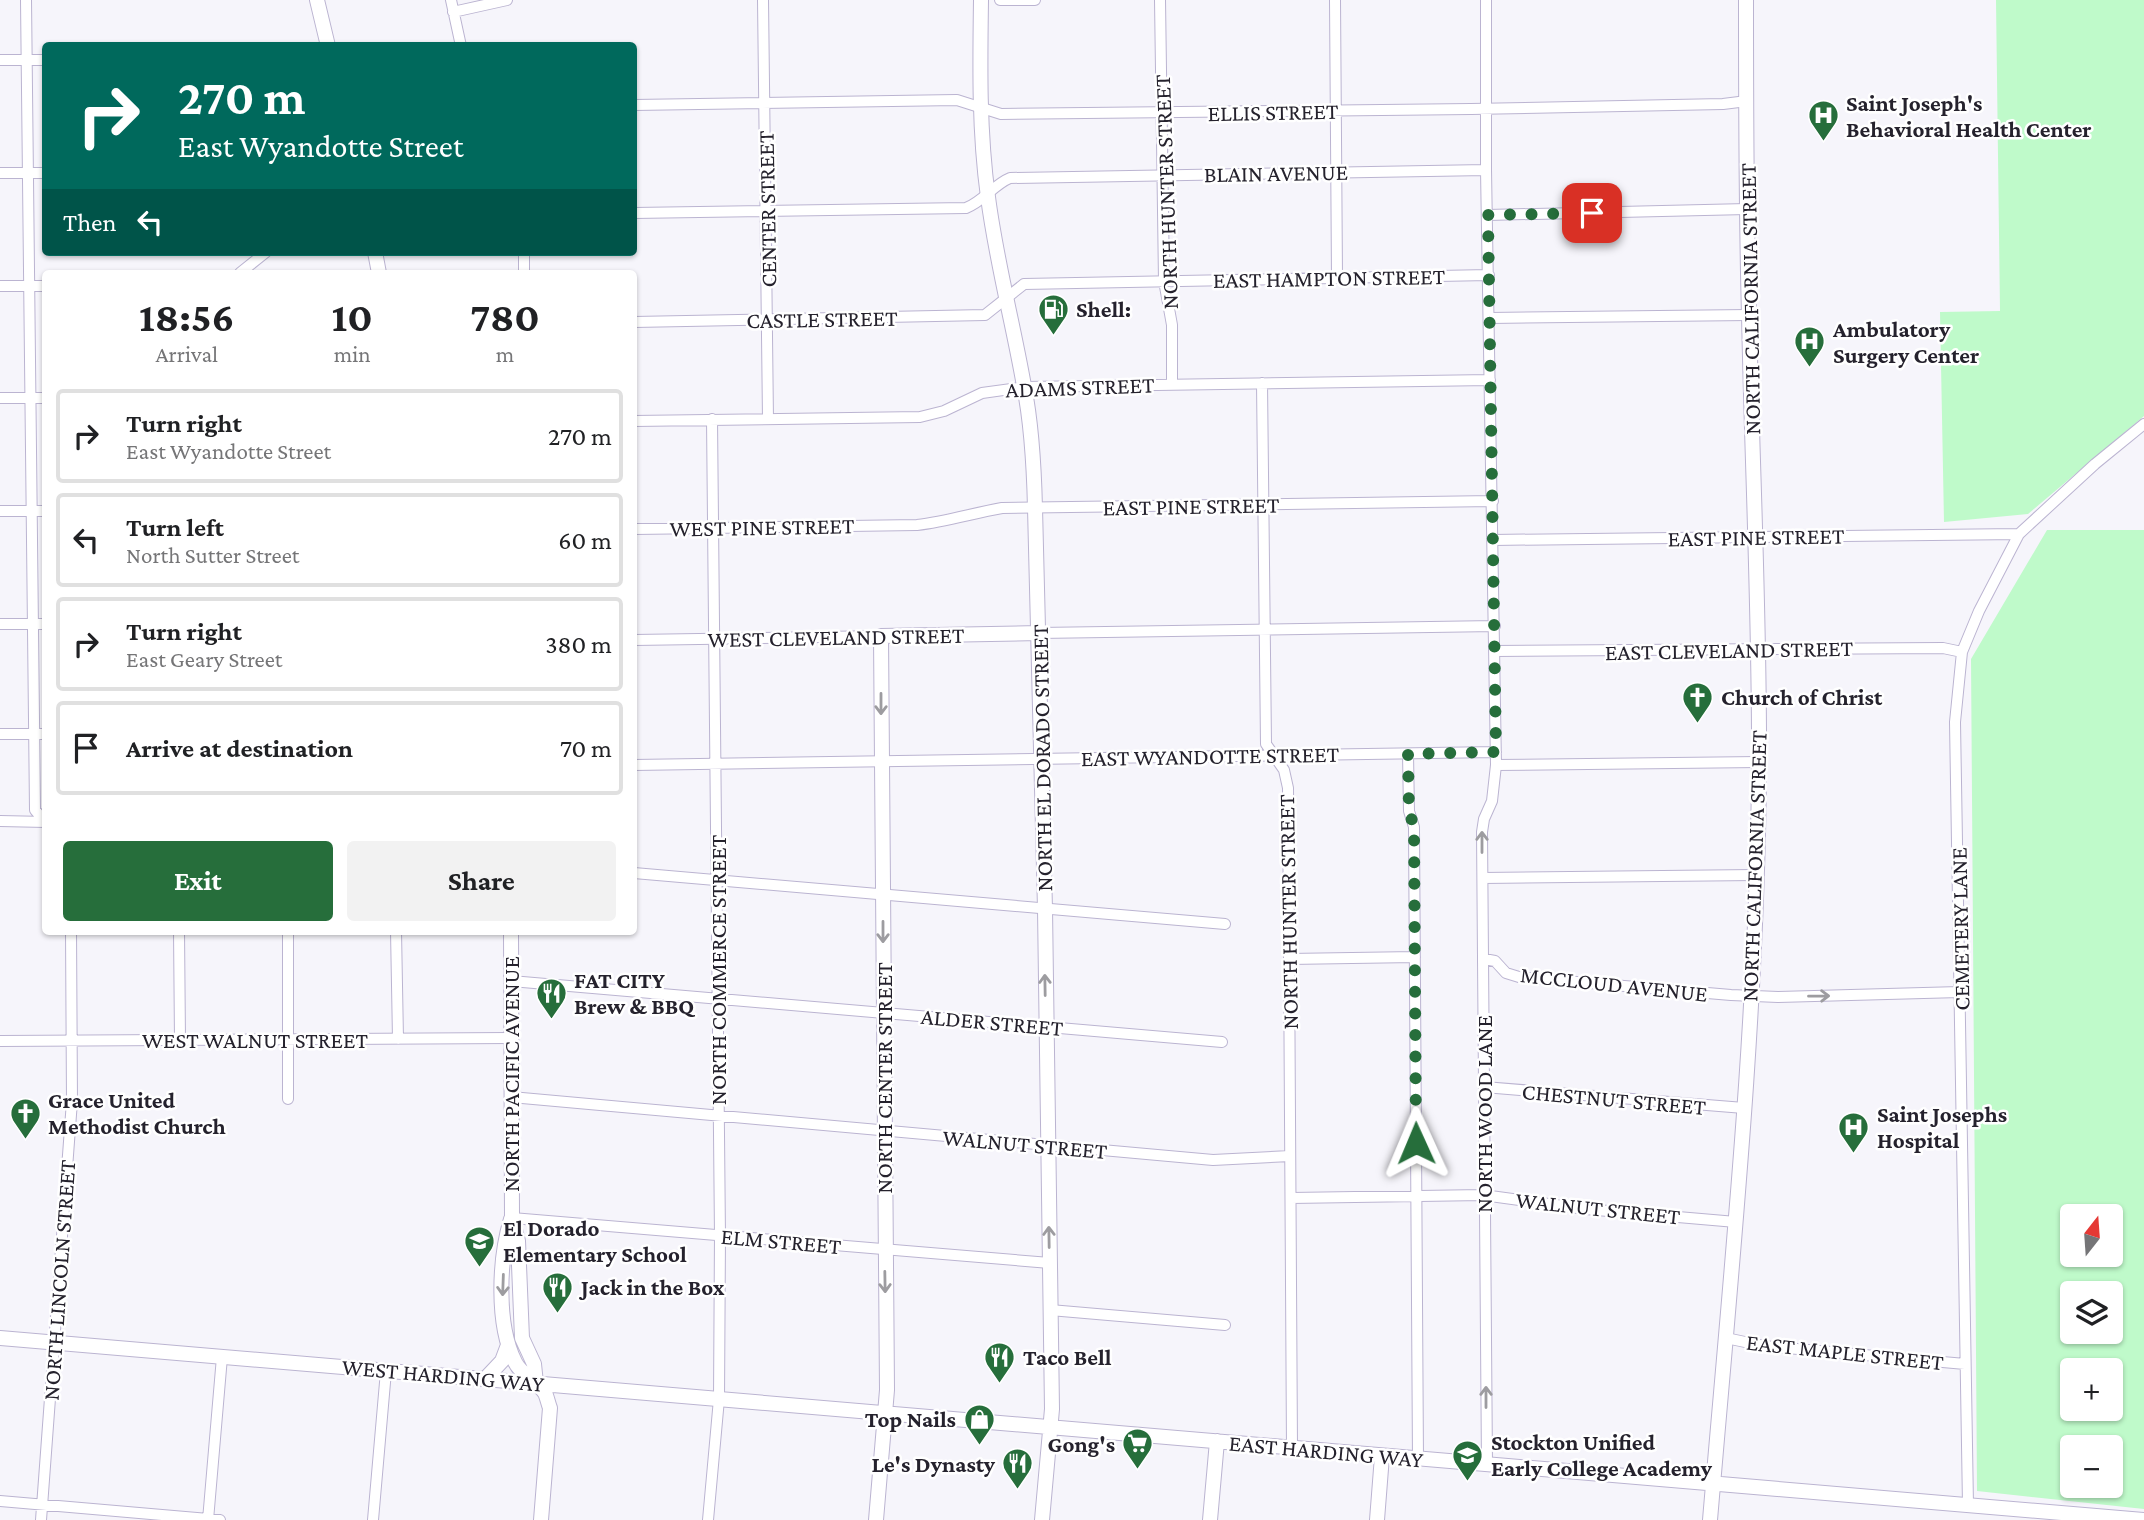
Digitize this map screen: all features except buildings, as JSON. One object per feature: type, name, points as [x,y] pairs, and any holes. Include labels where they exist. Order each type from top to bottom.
[{"type":"street","points":[[26,0],[32,511],[40,624],[40,734],[35,810],[42,819]]},
{"type":"street","points":[[317,0],[327,42]]},
{"type":"street","points":[[460,42],[452,6],[507,0]]},
{"type":"street","name":"CENTER STREET","points":[[764,0],[768,419]]},
{"type":"street","name":"NORTH EL DORADO STREET","points":[[981,0],[980,106],[987,195],[1025,387],[1033,443],[1042,758],[1050,1263],[1051,1428],[1042,1520]]},
{"type":"street","points":[[1000,0],[1035,0]]},
{"type":"street","name":"NORTH HUNTER STREET","points":[[1160,0],[1164,281],[1171,325],[1172,385]]},
{"type":"street","points":[[1335,0],[1337,277]]},
{"type":"street","name":"NORTH WOOD LANE","points":[[1486,0],[1486,170],[1496,752],[1492,801],[1484,818],[1482,832],[1487,1465]]},
{"type":"street","name":"NORTH CALIFORNIA STREET","points":[[1710,1520],[1744,1108],[1751,996],[1759,762],[1747,209],[1746,0]]},
{"type":"street","points":[[0,60],[42,60]]},
{"type":"street","name":"ELLIS STREET","points":[[637,104],[957,100],[1001,114],[1335,111],[1723,104],[1747,101]]},
{"type":"street","name":"BLAIN AVENUE","points":[[637,213],[966,208],[975,205],[1002,181],[1010,178],[1486,170]]},
{"type":"street","points":[[0,173],[42,173]]},
{"type":"street","points":[[1488,215],[1747,209]]},
{"type":"street","points":[[244,270],[261,256]]},
{"type":"street","name":"EAST HAMPTON STREET","points":[[1006,299],[1024,284],[1489,275]]},
{"type":"street","points":[[0,286],[42,286]]},
{"type":"street","name":"CASTLE STREET","points":[[637,322],[985,315],[1006,299]]},
{"type":"street","points":[[1490,318],[1749,314]]},
{"type":"street","name":"ADAMS STREET","points":[[637,421],[920,417],[944,411],[982,393],[1025,387],[1490,380]]},
{"type":"street","name":"NORTH HUNTER STREET","points":[[1262,383],[1266,744],[1284,770],[1288,788],[1292,1448]]},
{"type":"street","points":[[0,398],[42,398]]},
{"type":"street","name":"NORTH COMMERCE STREET","points":[[708,1520],[719,1399],[720,1236],[712,419]]},
{"type":"street","name":"CEMETERY LANE","points":[[1968,1505],[1955,722],[1962,652],[2019,534],[2095,464],[2144,424]]},
{"type":"street","name":"EAST PINE STREET","points":[[891,526],[943,522],[1002,508],[1493,501]]},
{"type":"street","points":[[0,511],[42,511]]},
{"type":"street","name":"WEST PINE STREET","points":[[637,529],[891,526]]},
{"type":"street","name":"EAST PINE STREET","points":[[1493,540],[2019,534]]},
{"type":"street","points":[[0,624],[40,624]]},
{"type":"street","points":[[1039,633],[1494,626]]},
{"type":"street","name":"WEST CLEVELAND STREET","points":[[637,640],[1039,633]]},
{"type":"street","name":"NORTH CENTER STREET","points":[[876,1520],[885,1413],[881,636]]},
{"type":"street","name":"EAST CLEVELAND STREET","points":[[1495,651],[1943,648],[1962,652]]},
{"type":"street","points":[[0,734],[40,734]]},
{"type":"street","name":"EAST WYANDOTTE STREET","points":[[637,765],[1496,752]]},
{"type":"street","points":[[1408,754],[1409,811],[1414,827],[1418,1459]]},
{"type":"street","points":[[1496,765],[1759,762]]},
{"type":"street","points":[[0,821],[42,823]]},
{"type":"street","points":[[637,873],[1225,924]]},
{"type":"street","points":[[1483,878],[1755,875]]},
{"type":"street","name":"NORTH LINCOLN STREET","points":[[41,1520],[72,1101],[71,935]]},
{"type":"street","points":[[179,935],[180,1040]]},
{"type":"street","points":[[288,935],[288,1099]]},
{"type":"street","points":[[396,935],[398,1039]]},
{"type":"street","name":"NORTH PACIFIC AVENUE","points":[[511,935],[512,1218],[517,1241],[522,1338],[534,1364],[536,1383]]},
{"type":"street","points":[[1289,959],[1415,957]]},
{"type":"street","name":"MCCLOUD AVENUE","points":[[1484,959],[1495,961],[1506,973],[1519,977],[1751,996],[1960,992]]},
{"type":"street","name":"ALDER STREET","points":[[511,981],[1222,1042]]},
{"type":"street","name":"WEST WALNUT STREET","points":[[0,1041],[510,1038]]},
{"type":"street","name":"CHESTNUT STREET","points":[[1485,1087],[1744,1108]]},
{"type":"street","points":[[511,1097],[884,1132]]},
{"type":"street","name":"WALNUT STREET","points":[[884,1132],[1213,1160],[1290,1156]]},
{"type":"street","name":"WALNUT STREET","points":[[1291,1198],[1483,1195],[1585,1209],[1736,1222]]},
{"type":"street","name":"NORTH PACIFIC AVENUE","points":[[512,1218],[505,1241],[502,1302],[505,1336],[516,1365],[536,1383]]},
{"type":"street","name":"ELM STREET","points":[[512,1218],[1050,1263]]},
{"type":"street","points":[[1050,1310],[1225,1325]]},
{"type":"street","name":"WEST HARDING WAY","points":[[0,1338],[885,1413]]},
{"type":"street","name":"EAST MAPLE STREET","points":[[1726,1338],[1764,1346],[1965,1364]]},
{"type":"street","points":[[485,1379],[502,1361],[508,1345]]},
{"type":"street","points":[[208,1520],[222,1357]]},
{"type":"street","points":[[373,1520],[386,1371]]},
{"type":"street","points":[[536,1383],[545,1394],[550,1408],[541,1520]]},
{"type":"street","name":"EAST HARDING WAY","points":[[885,1413],[2144,1520]]},
{"type":"street","points":[[1210,1520],[1217,1441]]},
{"type":"street","points":[[1377,1520],[1382,1456]]},
{"type":"street","points":[[0,1501],[220,1520]]},
{"type":"green space","points":[[1996,0],[2144,0],[2144,416],[2028,514],[1944,522],[1940,312],[2000,311]]},
{"type":"green space","points":[[2047,530],[2144,530],[2144,1509],[1977,1491],[1971,659]]},
{"type":"place","name":"Saint Joseph's Behavioral Health Center","points":[[1823,143]]},
{"type":"place","name":"Shell:","points":[[1053,336]]},
{"type":"place","name":"Ambulatory Surgery Center","points":[[1810,369]]},
{"type":"place","name":"Church of Christ","points":[[1698,724]]},
{"type":"place","name":"FAT CITY Brew & BBQ","points":[[551,1020]]},
{"type":"place","name":"Grace United Methodist Church","points":[[25,1140]]},
{"type":"place","name":"Saint Josephs Hospital","points":[[1854,1154]]},
{"type":"place","name":"El Dorado Elementary School","points":[[480,1268]]},
{"type":"place","name":"Jack in the Box","points":[[558,1314]]},
{"type":"place","name":"Taco Bell","points":[[1000,1384]]},
{"type":"place","name":"Top Nails","points":[[979,1446]]},
{"type":"place","name":"Gong's","points":[[1138,1471]]},
{"type":"place","name":"Stockton Unified Early College Academy","points":[[1468,1482]]},
{"type":"place","name":"Le's Dynasty","points":[[1018,1491]]},
{"type":"route","points":[[1416,1143],[1414,827],[1409,811],[1408,754],[1496,752],[1488,215],[1592,213]]}]
